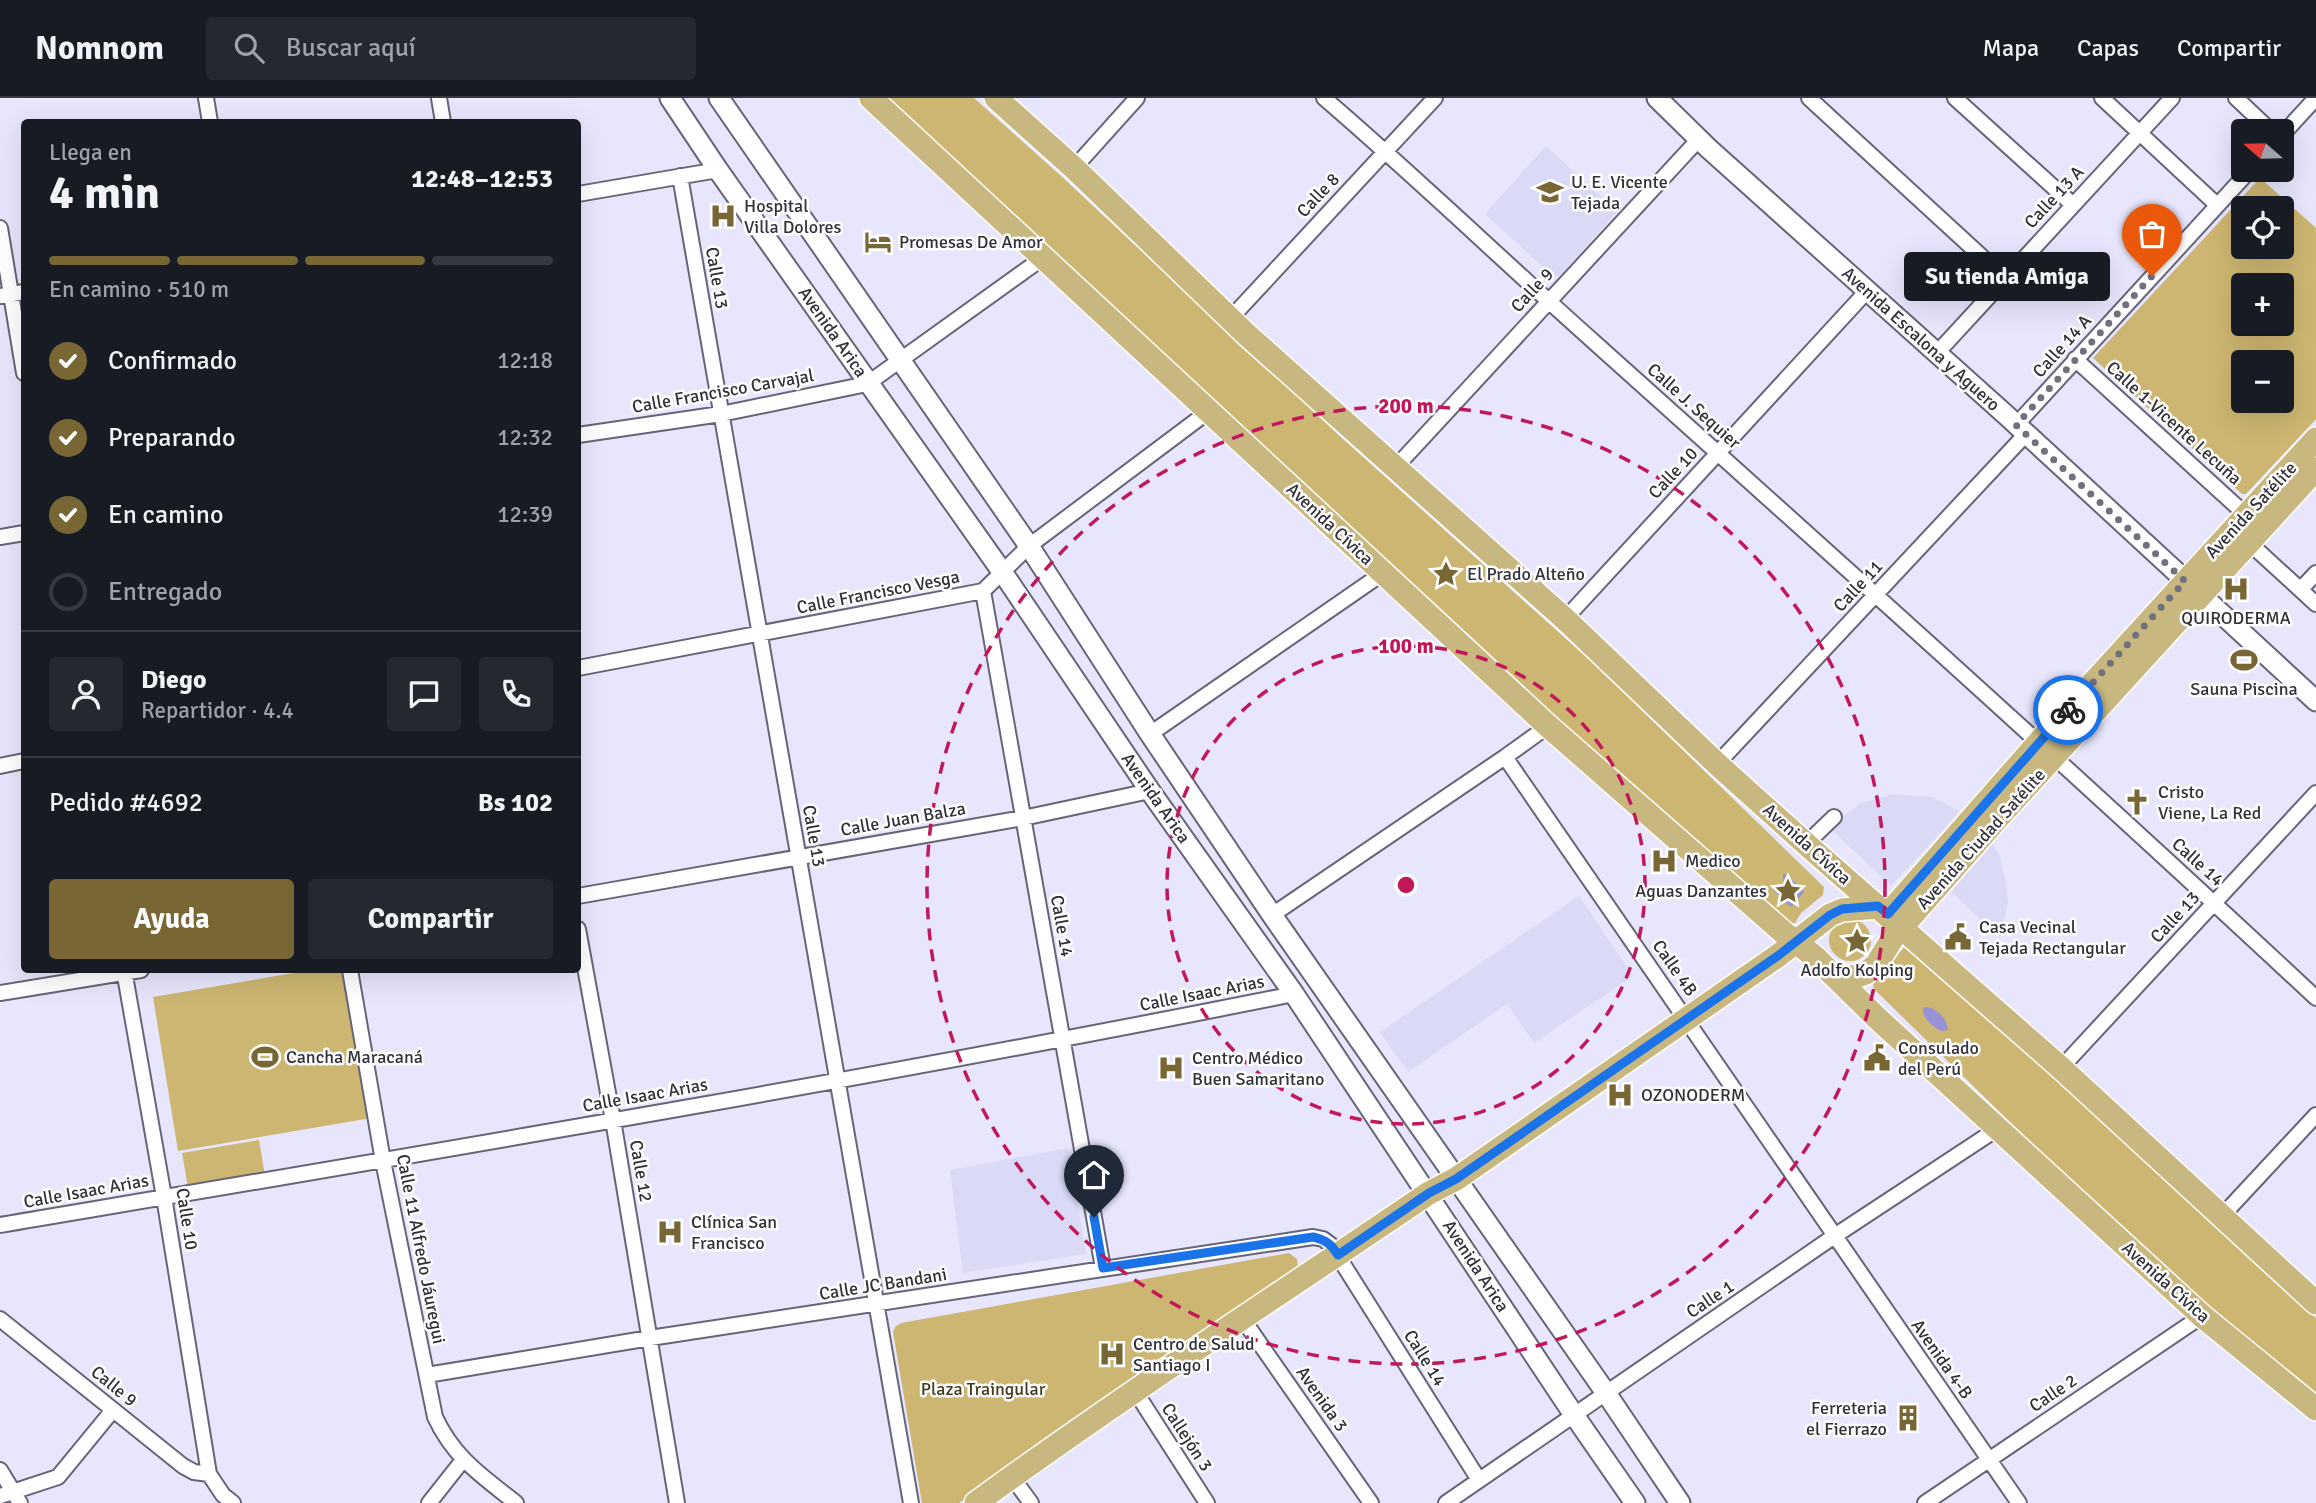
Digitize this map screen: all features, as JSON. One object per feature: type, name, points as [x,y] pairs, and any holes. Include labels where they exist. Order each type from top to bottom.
[{"type":"main road","name":"Avenida Cívica","points":[[871,98],[1548,726],[1836,976],[1877,1018],[2202,1316],[2316,1409]]},
{"type":"main road","name":"Avenida Cívica","points":[[996,98],[1074,168],[1230,319],[1565,619],[1717,764],[2061,1068],[2316,1303]]},
{"type":"main road","name":"Avenida Satélite","points":[[2193,588],[2316,439]]},
{"type":"main road","name":"Avenida Satélite","points":[[2243,528],[2316,469]]},
{"type":"main road","name":"Avenida Ciudad Satélite","points":[[1836,976],[1855,977],[1876,965],[1894,936],[1889,916],[2046,750],[2193,588]]},
{"type":"main road","points":[[976,1503],[1242,1318],[1429,1193],[1456,1179],[1687,1019],[1830,915],[1842,909],[1889,916]]},
{"type":"street","points":[[206,98],[210,119]]},
{"type":"street","points":[[439,98],[442,119]]},
{"type":"street","name":"Avenida Arica","points":[[670,98],[1003,573],[1150,791],[1294,994],[1635,1503]]},
{"type":"street","name":"Avenida Arica","points":[[719,98],[1029,546],[1150,734],[1272,915],[1680,1503]]},
{"type":"street","points":[[1074,168],[1137,98]]},
{"type":"street","name":"Calle J. Sequier","points":[[1324,98],[1547,301],[1877,594],[2046,750]]},
{"type":"street","name":"Calle 8","points":[[1230,319],[1435,98]]},
{"type":"street","name":"Avenida Escalona y Aguero","points":[[1657,98],[2316,701]]},
{"type":"street","points":[[1809,98],[2005,278]]},
{"type":"street","points":[[1955,98],[2072,204]]},
{"type":"street","points":[[2102,98],[2217,205]]},
{"type":"street","name":"Calle 13 A","points":[[1937,353],[2172,98]]},
{"type":"street","points":[[2236,98],[2258,119]]},
{"type":"street","points":[[2294,122],[2316,98]]},
{"type":"street","name":"Calle 9","points":[[1394,468],[1699,139]]},
{"type":"street","points":[[581,193],[718,170]]},
{"type":"street","name":"Calle 13","points":[[680,176],[911,1503]]},
{"type":"street","name":"Calle 14 A","points":[[2021,429],[2076,359],[2239,182]]},
{"type":"street","points":[[0,228],[21,353]]},
{"type":"street","name":"Calle Francisco Carvajal","points":[[581,435],[721,414],[868,383],[1044,257]]},
{"type":"street","name":"Calle 10","points":[[1565,619],[1867,291]]},
{"type":"street","name":"Calle 1-Vicente Lecuña","points":[[2076,359],[2316,604]]},
{"type":"street","name":"Calle Francisco Vesga","points":[[581,667],[983,592],[1029,546],[1209,411]]},
{"type":"street","name":"Calle 11","points":[[1717,764],[1877,594],[2021,429]]},
{"type":"street","points":[[0,537],[21,534]]},
{"type":"street","points":[[1150,734],[1383,573]]},
{"type":"street","points":[[2301,589],[2316,573]]},
{"type":"street","name":"Calle 14","points":[[983,592],[1103,1268]]},
{"type":"street","points":[[1272,915],[1548,726]]},
{"type":"street","name":"Calle 14","points":[[2046,750],[2316,998]]},
{"type":"street","name":"Calle 4B","points":[[1505,757],[1687,1019],[1833,1237]]},
{"type":"street","points":[[0,766],[21,762]]},
{"type":"street","name":"Calle Juan Balza","points":[[581,895],[1023,818],[1150,791]]},
{"type":"street","name":"Calle 13","points":[[2061,1068],[2316,793]]},
{"type":"street","points":[[1806,844],[1834,817]]},
{"type":"street","name":"Calle 12","points":[[581,945],[677,1503]]},
{"type":"street","points":[[0,993],[113,973]]},
{"type":"street","name":"Calle 10","points":[[124,973],[209,1474]]},
{"type":"street","name":"Calle 11 Alfredo Jáuregui","points":[[351,973],[383,1161],[435,1417],[445,1439],[463,1460],[516,1503]]},
{"type":"street","name":"Calle Isaac Arias","points":[[0,1225],[836,1081],[1294,994]]},
{"type":"street","points":[[2222,1216],[2316,1115]]},
{"type":"street","name":"Calle 1","points":[[1446,1503],[1833,1237],[1997,1129]]},
{"type":"street","name":"Calle JC Bandani","points":[[426,1375],[650,1338],[1313,1237],[1323,1239],[1338,1255]]},
{"type":"street","name":"Avenida 4-B","points":[[1833,1237],[2019,1503]]},
{"type":"street","name":"Calle 14","points":[[1338,1255],[1479,1480]]},
{"type":"street","name":"Calle 2","points":[[1925,1503],[2202,1316]]},
{"type":"street","name":"Calle 9","points":[[0,1318],[183,1466],[194,1472],[209,1474]]},
{"type":"street","name":"Avenida 3","points":[[1242,1318],[1371,1503]]},
{"type":"street","name":"Callejón 3","points":[[1135,1391],[1207,1503]]},
{"type":"street","points":[[0,1470],[11,1496],[58,1477],[113,1410]]},
{"type":"street","points":[[429,1503],[463,1460]]},
{"type":"street","points":[[209,1474],[223,1496],[233,1503]]},
{"type":"street","points":[[1012,1477],[1031,1503]]},
{"type":"shaded area","name":"U. E. Vicente Tejada","points":[[1546,146],[1617,212],[1559,276],[1552,275],[1485,214]]},
{"type":"shaded area","points":[[1894,794],[1932,797],[1960,811],[1891,886],[1832,830],[1832,825],[1861,803]]},
{"type":"shaded area","points":[[1993,844],[1999,854],[2006,881],[2008,903],[2000,937],[1951,892]]},
{"type":"shaded area","name":"Aguas Danzantes","points":[[1783,874],[1788,875],[1804,892],[1791,907],[1773,890],[1773,887],[1783,883]]},
{"type":"shaded area","points":[[1579,896],[1633,976],[1534,1043],[1507,1004],[1408,1072],[1380,1032]]},
{"type":"shaded area","points":[[1927,1007],[1941,1015],[1948,1030],[1941,1031],[1928,1021],[1923,1012],[1923,1008]]},
{"type":"shaded area","points":[[1068,1148],[1086,1254],[963,1273],[950,1170]]},
{"type":"green space","name":"El Prado Alteño","points":[[886,98],[974,98],[1344,440],[1593,663],[1824,887],[1823,895],[1801,913],[1795,923],[1784,925],[1301,484]]},
{"type":"green space","points":[[2256,182],[2264,182],[2280,196],[2243,196]]},
{"type":"green space","points":[[2294,208],[2316,228],[2316,419],[2246,494],[2242,494],[2093,358],[2231,209],[2231,259],[2294,259]]},
{"type":"green space","points":[[1850,919],[1865,925],[1871,940],[1865,955],[1850,961],[1835,955],[1829,940],[1835,925]]},
{"type":"green space","points":[[1905,946],[1913,947],[2316,1318],[2316,1394],[2186,1294],[1874,989],[1872,980],[1886,969]]},
{"type":"green space","name":"Cancha Maracaná","points":[[294,973],[353,973],[377,1117],[178,1151],[153,997]]},
{"type":"green space","points":[[259,1140],[265,1175],[188,1188],[182,1153]]},
{"type":"green space","name":"Plaza Traingular","points":[[1289,1253],[1297,1259],[1298,1271],[959,1503],[922,1503],[893,1332],[895,1327],[901,1323]]},
{"type":"way so far","points":[[2068,710],[2185,581],[2016,425],[2152,276]]},
{"type":"place","name":"U. E. Vicente Tejada","points":[[1550,192]]},
{"type":"place","name":"Hospital Villa Dolores","points":[[723,216]]},
{"type":"place","name":"Promesas De Amor","points":[[878,242]]},
{"type":"place","name":"Su tienda Amiga","points":[[2152,276]]},
{"type":"place","name":"El Prado Alteño","points":[[1446,574]]},
{"type":"place","name":"QUIRODERMA","points":[[2236,589]]},
{"type":"place","name":"Sauna Piscina","points":[[2244,660]]},
{"type":"place","name":"Cristo Viene, La Red","points":[[2137,802]]},
{"type":"place","name":"Medico","points":[[1664,861]]},
{"type":"place","name":"Aguas Danzantes","points":[[1788,891]]},
{"type":"place","name":"Casa Vecinal Tejada Rectangular","points":[[1958,937]]},
{"type":"place","name":"Adolfo Kolping","points":[[1857,941]]},
{"type":"place","name":"Cancha Maracaná","points":[[265,1057]]},
{"type":"place","name":"Consulado del Perú","points":[[1877,1058]]},
{"type":"place","name":"Centro Médico Buen Samaritano","points":[[1171,1068]]},
{"type":"place","name":"OZONODERM","points":[[1620,1095]]},
{"type":"place","name":"Clínica San Francisco","points":[[670,1232]]},
{"type":"place","name":"Centro de Salud Santiago I","points":[[1112,1354]]},
{"type":"place","name":"Ferreteria el Fierrazo","points":[[1908,1418]]},
{"type":"route","points":[[1094,1217],[1103,1268],[1313,1237],[1323,1239],[1338,1255],[1429,1193],[1456,1179],[1624,1063],[1779,955],[1830,915],[1842,909],[1878,906],[1888,914],[2068,710]]}]
